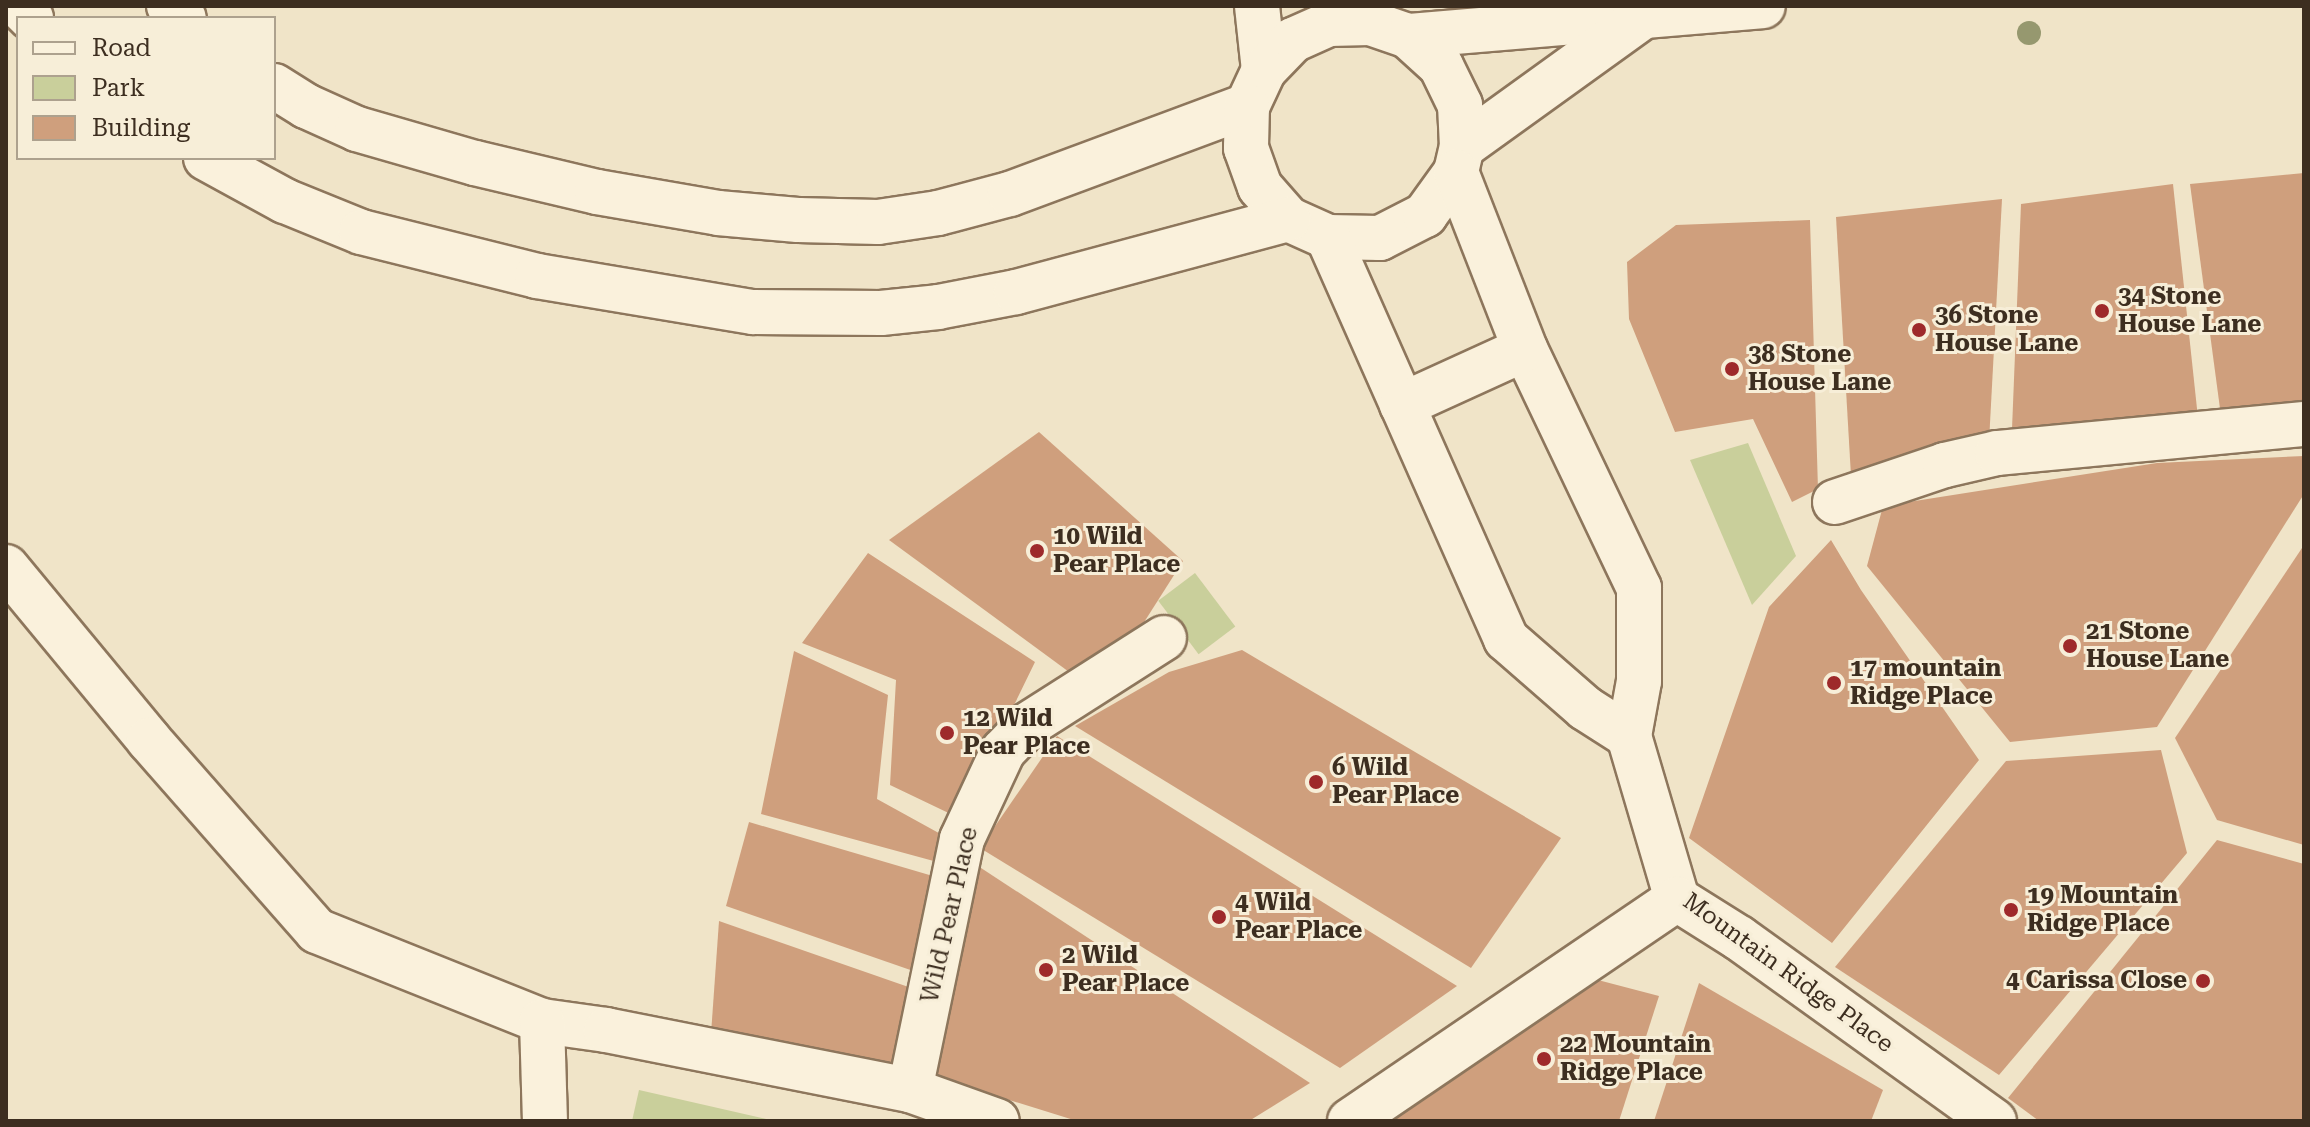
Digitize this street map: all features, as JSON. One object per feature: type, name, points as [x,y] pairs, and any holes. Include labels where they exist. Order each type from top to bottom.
[{"type":"street","points":[[1257,6],[1256,88],[1246,148],[1260,187],[1288,219],[1328,237],[1380,238],[1425,215],[1459,160],[1645,15]]},
{"type":"street","points":[[276,87],[306,106],[357,129],[475,163],[597,192],[718,213],[814,221],[878,222],[938,213],[1010,194],[1256,88],[1293,40],[1329,24],[1645,15],[1763,6]]},
{"type":"street","points":[[1328,237],[1506,639],[1585,708],[1629,736],[1639,681],[1639,588],[1525,349],[1459,160],[1460,105],[1441,66],[1380,22]]},
{"type":"street","points":[[210,160],[285,201],[361,232],[537,276],[753,312],[881,313],[938,307],[1016,292],[1288,219]]},
{"type":"street","points":[[1402,405],[1525,349]]},
{"type":"street","points":[[1835,502],[1945,465],[1997,453],[2304,424]]},
{"type":"street","points":[[6,567],[149,740],[317,931],[542,1021],[606,1030],[910,1090],[997,1121]]},
{"type":"street","name":"Wild Pear Place","points":[[910,1090],[962,839],[1003,751],[1029,724],[1164,638]]},
{"type":"street","name":"Mountain Ridge Place","points":[[1629,736],[1677,899],[1739,938],[1994,1121]]},
{"type":"street","points":[[1350,1121],[1677,899]]},
{"type":"street","points":[[542,1021],[545,1121]]},
{"type":"green space","points":[[1748,443],[1796,556],[1752,605],[1690,460]]},
{"type":"green space","points":[[1195,573],[1235,627],[1199,654],[1158,601]]},
{"type":"green space","points":[[639,1090],[775,1121],[632,1121]]},
{"type":"building","points":[[2304,173],[2304,410],[2221,416],[2190,184]]},
{"type":"building","name":"34 Stone House Lane","points":[[2173,184],[2198,418],[2012,429],[2021,204]]},
{"type":"building","name":"36 Stone House Lane","points":[[2002,199],[1989,442],[1851,476],[1836,217]]},
{"type":"building","name":"38 Stone House Lane","points":[[1810,220],[1818,489],[1792,502],[1753,419],[1675,432],[1629,319],[1627,262],[1676,225]]},
{"type":"building","name":"10 Wild Pear Place","points":[[1039,432],[1183,561],[1141,627],[1080,680],[889,540]]},
{"type":"building","name":"21 Stone House Lane","points":[[2304,456],[2304,494],[2157,727],[2010,742],[1867,566],[1883,506],[2157,463]]},
{"type":"building","name":"17 mountain Ridge Place","points":[[1831,540],[1861,590],[1979,760],[1832,943],[1689,838],[1769,607]]},
{"type":"building","points":[[2304,545],[2304,845],[2217,820],[2175,738]]},
{"type":"building","name":"12 Wild Pear Place","points":[[868,553],[1035,662],[959,818],[890,785],[896,680],[802,643]]},
{"type":"building","name":"6 Wild Pear Place","points":[[1242,650],[1561,838],[1471,968],[1075,726],[1169,672]]},
{"type":"building","points":[[794,651],[888,695],[877,799],[946,837],[941,863],[761,814]]},
{"type":"building","name":"4 Wild Pear Place","points":[[1057,736],[1457,986],[1340,1068],[980,848]]},
{"type":"building","name":"19 Mountain Ridge Place","points":[[2161,750],[2187,853],[1999,1075],[1835,967],[2006,761]]},
{"type":"building","points":[[749,822],[943,879],[922,974],[726,906]]},
{"type":"building","name":"4 Carissa Close","points":[[2217,840],[2304,864],[2304,1121],[2039,1121],[2008,1098]]},
{"type":"building","name":"2 Wild Pear Place","points":[[978,866],[1310,1083],[1249,1121],[1077,1121],[929,1075]]},
{"type":"building","points":[[719,921],[920,991],[899,1076],[711,1034]]},
{"type":"building","name":"22 Mountain Ridge Place","points":[[1575,974],[1659,996],[1619,1121],[1356,1121]]},
{"type":"building","points":[[1699,983],[1883,1090],[1871,1121],[1654,1121]]},
{"type":"place","name":"34 Stone House Lane","points":[[2102,311]]},
{"type":"place","name":"36 Stone House Lane","points":[[1919,330]]},
{"type":"place","name":"38 Stone House Lane","points":[[1732,369]]},
{"type":"place","name":"10 Wild Pear Place","points":[[1037,551]]},
{"type":"place","name":"21 Stone House Lane","points":[[2070,646]]},
{"type":"place","name":"17 mountain Ridge Place","points":[[1834,683]]},
{"type":"place","name":"12 Wild Pear Place","points":[[947,733]]},
{"type":"place","name":"6 Wild Pear Place","points":[[1316,782]]},
{"type":"place","name":"19 Mountain Ridge Place","points":[[2011,910]]},
{"type":"place","name":"4 Wild Pear Place","points":[[1219,917]]},
{"type":"place","name":"2 Wild Pear Place","points":[[1046,970]]},
{"type":"place","name":"4 Carissa Close","points":[[2203,981]]},
{"type":"place","name":"22 Mountain Ridge Place","points":[[1544,1059]]}]
